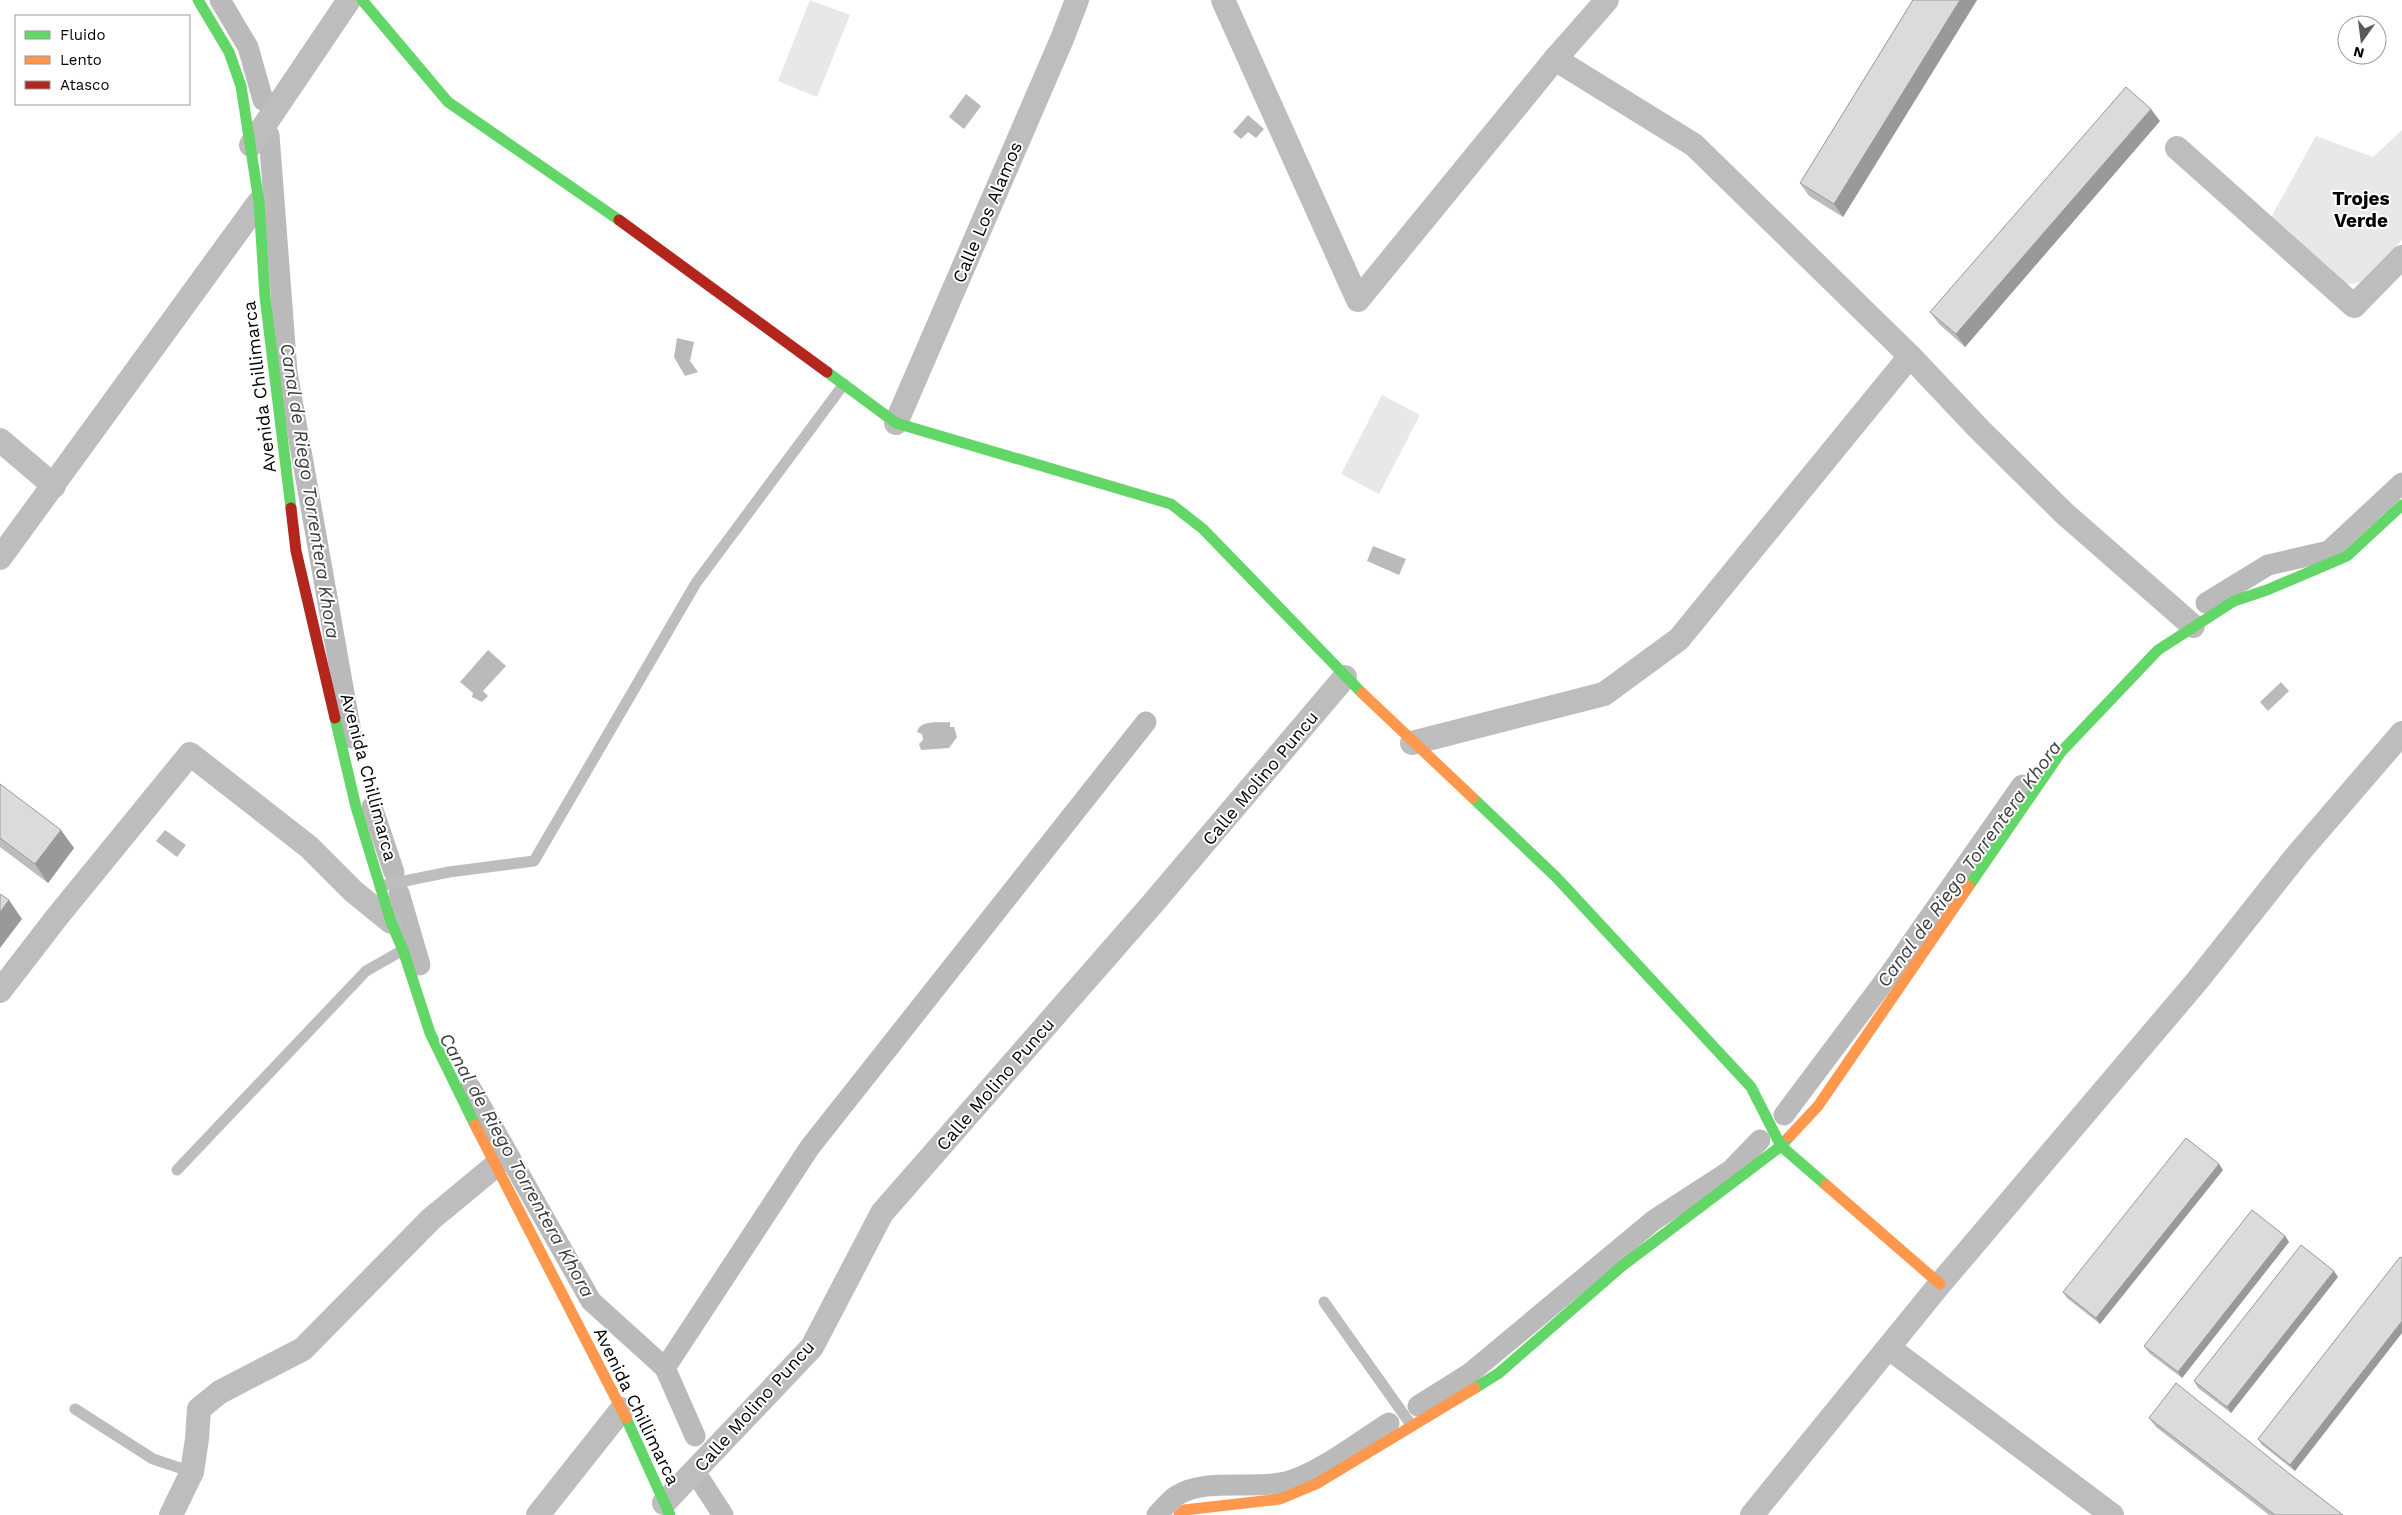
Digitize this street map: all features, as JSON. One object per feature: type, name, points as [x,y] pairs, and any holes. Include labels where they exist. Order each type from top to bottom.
[{"type":"street","name":"Avenida Chillimarca","points":[[198,0],[229,52],[241,86],[252,145],[259,202],[265,297],[296,551],[356,807],[391,922],[403,950],[430,1033],[495,1166],[622,1409],[667,1509]]},
{"type":"street","points":[[252,145],[349,0]]},
{"type":"street","points":[[362,0],[448,102],[645,238],[896,423],[1171,504],[1202,529],[1345,677],[1412,743],[1556,877],[1751,1087],[1781,1146],[1940,1284]]},
{"type":"street","name":"Calle Los Alamos","points":[[896,423],[1077,0]]},
{"type":"street","points":[[1223,0],[1358,300],[1554,59],[1607,0]]},
{"type":"street","points":[[1554,59],[1694,145],[1910,356],[1979,429],[2065,514],[2192,626]]},
{"type":"street","points":[[2177,148],[2354,306],[2402,257]]},
{"type":"street","points":[[0,558],[259,202]]},
{"type":"street","points":[[1412,743],[1604,694],[1679,639],[1910,356]]},
{"type":"street","points":[[0,440],[54,486]]},
{"type":"street","points":[[1179,1515],[1184,1510],[1280,1499],[1316,1484],[1499,1373],[1622,1266],[1781,1146],[1818,1106],[2061,752],[2158,650],[2192,626],[2234,601],[2267,590],[2347,556],[2402,505]]},
{"type":"street","name":"Calle Molino Puncu","points":[[667,1509],[812,1346],[882,1213],[1154,902],[1345,677]]},
{"type":"street","points":[[1752,1515],[1940,1284],[2197,981],[2297,855],[2402,733]]},
{"type":"street","points":[[2,984],[190,754],[309,847],[353,891],[391,922]]},
{"type":"street","points":[[171,1515],[192,1472],[197,1439],[198,1408],[220,1392],[304,1349],[431,1219],[495,1166]]},
{"type":"street","points":[[1889,1348],[2112,1515]]},
{"type":"street","points":[[538,1515],[622,1409]]},
{"type":"lane","points":[[380,886],[449,872],[534,861],[696,583],[844,384]]},
{"type":"lane","points":[[177,1170],[366,971],[403,950]]},
{"type":"lane","points":[[1324,1302],[1412,1426]]},
{"type":"lane","points":[[76,1409],[154,1459],[192,1472]]},
{"type":"shaded area","points":[[810,0],[850,15],[817,97],[778,81]]},
{"type":"shaded area","points":[[966,94],[981,106],[964,129],[949,117]]},
{"type":"shaded area","points":[[1248,115],[1264,129],[1256,138],[1248,132],[1241,139],[1233,132]]},
{"type":"shaded area","points":[[2402,130],[2402,240],[2361,282],[2349,284],[2337,281],[2270,219],[2316,136],[2373,157]]},
{"type":"shaded area","points":[[677,338],[694,342],[690,361],[698,372],[685,376],[674,357]]},
{"type":"shaded area","points":[[1382,395],[1420,415],[1379,494],[1341,474]]},
{"type":"shaded area","points":[[1373,546],[1406,559],[1399,575],[1367,561]]},
{"type":"shaded area","points":[[488,650],[506,666],[483,691],[488,696],[482,702],[472,697],[473,693],[460,682]]},
{"type":"shaded area","points":[[2281,682],[2289,691],[2268,711],[2260,702]]},
{"type":"shaded area","points":[[931,722],[950,722],[950,727],[954,727],[957,737],[949,748],[921,750],[919,744],[923,740],[922,734],[917,732],[922,725]]},
{"type":"shaded area","points":[[165,830],[186,845],[177,857],[156,841]]},
{"type":"building","points":[[1913,0],[1960,0],[1834,204],[1800,183]]},
{"type":"building","points":[[2126,87],[2151,109],[1956,334],[1930,312]]},
{"type":"building","points":[[0,784],[61,830],[35,864],[0,838]]},
{"type":"building","points":[[0,894],[9,900],[0,912]]},
{"type":"building","points":[[2186,1138],[2219,1164],[2096,1318],[2063,1292]]},
{"type":"building","points":[[2252,1210],[2285,1236],[2178,1372],[2144,1346]]},
{"type":"building","points":[[2301,1245],[2334,1271],[2227,1407],[2194,1381]]},
{"type":"building","points":[[2400,1257],[2402,1258],[2402,1321],[2290,1465],[2258,1439]]},
{"type":"building","points":[[2176,1383],[2343,1515],[2275,1515],[2149,1418]]},
{"type":"waterway","name":"Canal de Riego Torrentera Khora","points":[[220,0],[248,47],[263,100]]},
{"type":"waterway","name":"Canal de Riego Torrentera Khora","points":[[269,135],[287,372],[352,738]]},
{"type":"waterway","name":"Canal de Riego Torrentera Khora","points":[[2206,603],[2268,565],[2329,551],[2402,483]]},
{"type":"waterway","points":[[665,1368],[810,1147],[1146,722]]},
{"type":"waterway","name":"Canal de Riego Torrentera Khora","points":[[1784,1115],[1889,975],[2022,785]]},
{"type":"waterway","name":"Canal de Riego Torrentera Khora","points":[[372,807],[394,872]]},
{"type":"waterway","name":"Canal de Riego Torrentera Khora","points":[[399,893],[420,965]]},
{"type":"waterway","name":"Canal de Riego Torrentera Khora","points":[[470,1087],[591,1301],[665,1368],[695,1436]]},
{"type":"waterway","name":"Canal de Riego Torrentera Khora","points":[[1418,1406],[1469,1374],[1654,1220],[1731,1170],[1760,1140]]},
{"type":"waterway","name":"Canal de Riego Torrentera Khora","points":[[1157,1515],[1173,1498],[1188,1490],[1215,1485],[1273,1484],[1298,1478],[1325,1465],[1389,1423]]},
{"type":"waterway","name":"Canal de Riego Torrentera Khora","points":[[701,1481],[723,1515]]},
{"type":"traffic: fast","points":[[198,0],[229,52],[241,86],[259,202],[265,297],[291,508]]},
{"type":"traffic: fast","points":[[362,0],[448,102],[619,220]]},
{"type":"traffic: fast","points":[[827,372],[896,423],[1171,504],[1203,529],[1362,693]]},
{"type":"traffic: fast","points":[[1969,886],[2061,752],[2158,650],[2234,601],[2267,590],[2347,556],[2402,505]]},
{"type":"traffic: fast","points":[[335,718],[356,807],[391,922],[403,950],[430,1033],[475,1125]]},
{"type":"traffic: fast","points":[[1473,798],[1556,877],[1751,1087],[1781,1146],[1826,1185]]},
{"type":"traffic: fast","points":[[1475,1388],[1499,1373],[1622,1266],[1781,1146],[1789,1137]]},
{"type":"traffic: fast","points":[[626,1418],[670,1515]]},
{"type":"traffic: slow","points":[[1362,693],[1473,798]]},
{"type":"traffic: slow","points":[[1789,1137],[1818,1106],[1969,886]]},
{"type":"traffic: slow","points":[[475,1125],[626,1418]]},
{"type":"traffic: slow","points":[[1826,1185],[1940,1284]]},
{"type":"traffic: slow","points":[[1179,1515],[1184,1510],[1280,1499],[1316,1484],[1475,1388]]},
{"type":"traffic: jam","points":[[619,220],[827,372]]},
{"type":"traffic: jam","points":[[291,508],[296,551],[335,718]]},
{"type":"district","name":"Trojes Verde","points":[[2361,209]]}]
